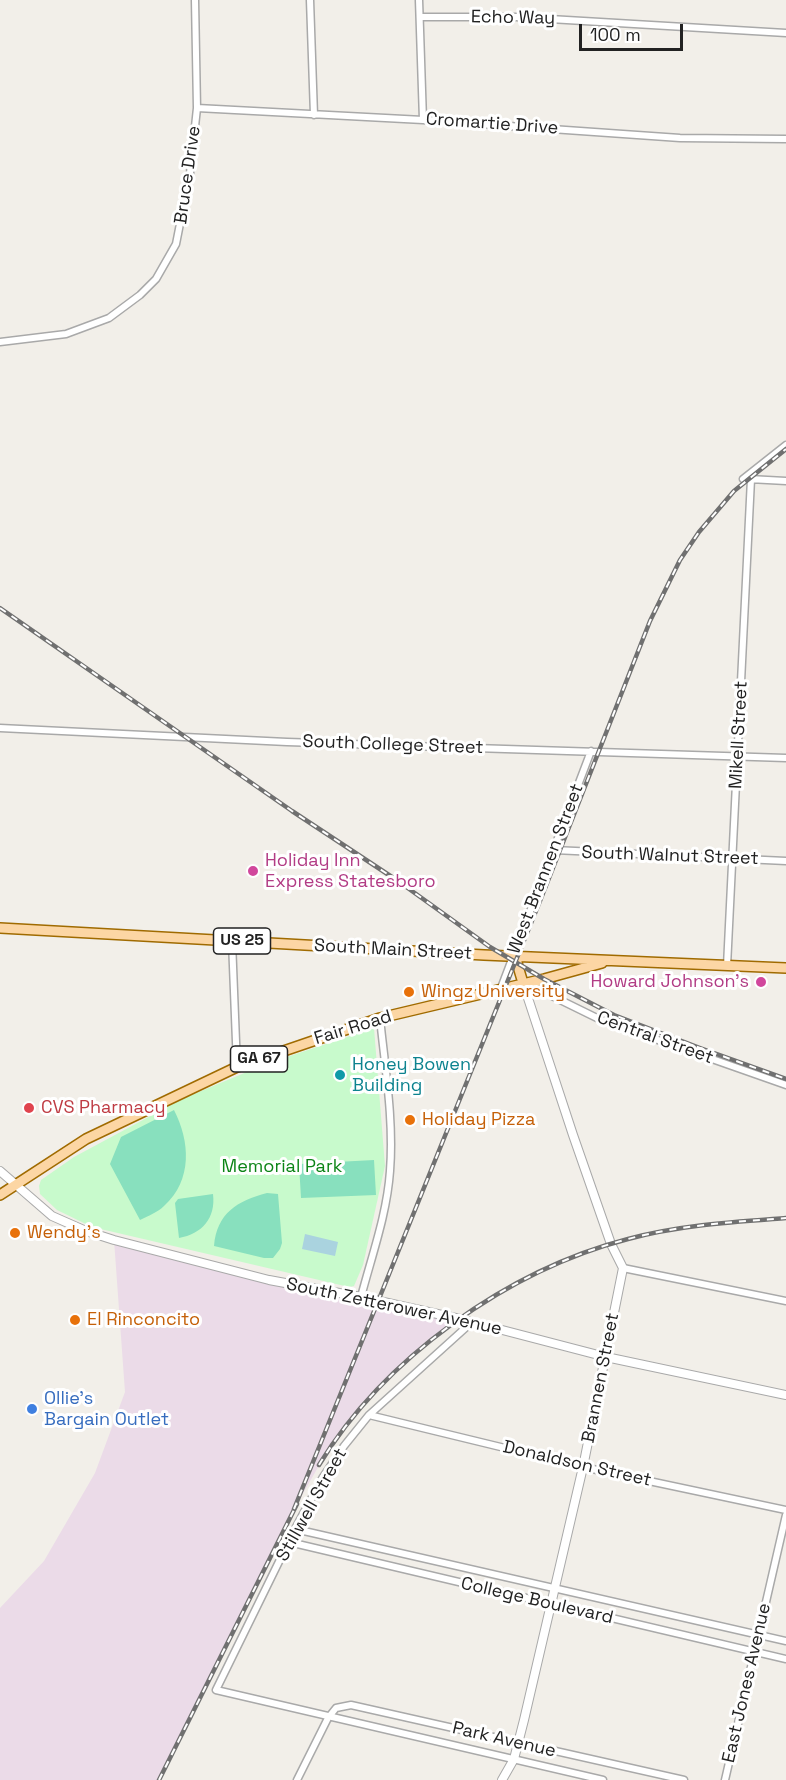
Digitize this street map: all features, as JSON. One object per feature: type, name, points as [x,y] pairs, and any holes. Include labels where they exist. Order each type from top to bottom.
[{"type":"main road","name":"South Main Street","points":[[0,928],[610,961],[786,968]]},
{"type":"main road","points":[[515,956],[523,983]]},
{"type":"main road","name":"GA 67","points":[[523,983],[610,961]]},
{"type":"main road","name":"Fair Road","points":[[0,1195],[86,1139],[237,1066],[380,1018],[523,983]]},
{"type":"street","name":"Bruce Drive","points":[[0,342],[66,334],[88,327],[122,310],[156,279],[176,244],[182,223],[190,173],[197,108],[195,0]]},
{"type":"street","points":[[310,0],[314,114]]},
{"type":"street","points":[[419,0],[423,120]]},
{"type":"street","name":"Echo Way","points":[[420,16],[558,19],[786,33]]},
{"type":"street","name":"Cromartie Drive","points":[[197,108],[423,120],[680,138],[786,139]]},
{"type":"street","points":[[786,445],[743,479],[786,481]]},
{"type":"street","name":"Mikell Street","points":[[727,966],[751,479]]},
{"type":"street","name":"South College Street","points":[[0,728],[287,742],[786,758]]},
{"type":"street","name":"West Brannen Street","points":[[501,988],[591,751]]},
{"type":"street","name":"South Walnut Street","points":[[554,850],[786,861]]},
{"type":"street","points":[[232,941],[237,1066]]},
{"type":"street","points":[[523,983],[608,1234],[623,1268],[786,1301]]},
{"type":"street","name":"Central Street","points":[[526,994],[534,991],[548,994],[601,1020],[786,1085]]},
{"type":"street","points":[[361,1297],[382,1220],[390,1171],[391,1139],[380,1018]]},
{"type":"street","name":"South Zetterower Avenue","points":[[0,1171],[52,1216],[101,1236],[269,1280],[361,1297],[472,1322],[606,1358],[786,1395]]},
{"type":"street","name":"Brannen Street","points":[[502,1780],[514,1759],[555,1588],[583,1467],[623,1268]]},
{"type":"street","name":"Stillwell Street","points":[[216,1690],[323,1477],[344,1446],[369,1414],[472,1322]]},
{"type":"street","name":"Donaldson Street","points":[[369,1414],[583,1467],[786,1510]]},
{"type":"street","name":"East Jones Avenue","points":[[725,1780],[786,1515]]},
{"type":"street","name":"College Boulevard","points":[[296,1529],[786,1641]]},
{"type":"street","name":"College Boulevard","points":[[289,1542],[786,1659]]},
{"type":"street","name":"Park Avenue","points":[[216,1690],[328,1718],[603,1780]]},
{"type":"street","name":"Park Avenue","points":[[328,1718],[336,1708],[351,1706],[684,1780]]},
{"type":"street","points":[[297,1780],[328,1718]]},
{"type":"shaded area","points":[[114,1240],[269,1280],[460,1319],[421,1348],[397,1370],[373,1394],[328,1450],[294,1509],[159,1780],[0,1780],[0,1608],[44,1561],[95,1473],[125,1392]]},
{"type":"green space","name":"Memorial Park","points":[[374,1028],[385,1166],[363,1265],[354,1286],[349,1287],[92,1227],[57,1210],[40,1194],[41,1180],[74,1157],[182,1099],[266,1064]]},
{"type":"green space","points":[[174,1110],[186,1147],[184,1172],[173,1196],[164,1206],[140,1220],[110,1164],[121,1137]]},
{"type":"green space","points":[[374,1160],[376,1195],[301,1198],[299,1164]]},
{"type":"green space","points":[[267,1193],[278,1194],[282,1243],[273,1258],[214,1246],[219,1225],[230,1210],[246,1200]]},
{"type":"green space","points":[[213,1194],[212,1210],[206,1224],[194,1233],[179,1238],[175,1203],[178,1199]]},
{"type":"water","points":[[305,1234],[338,1242],[335,1256],[302,1249]]},
{"type":"railway","points":[[294,1509],[540,901],[650,621],[680,560],[699,532],[734,491],[786,449]]},
{"type":"railway","points":[[0,608],[292,811],[398,881],[490,947],[544,979],[614,1015],[786,1079]]},
{"type":"railway","points":[[319,1465],[346,1426],[378,1389],[414,1355],[453,1324],[495,1296],[538,1272],[583,1253],[648,1234],[707,1225],[786,1218]]},
{"type":"railway","points":[[159,1780],[297,1504]]},
{"type":"place","name":"Holiday Inn Express Statesboro","points":[[253,871]]},
{"type":"place","name":"Howard Johnson's","points":[[761,982]]},
{"type":"place","name":"Wingz University","points":[[409,992]]},
{"type":"place","name":"Honey Bowen Building","points":[[340,1075]]},
{"type":"place","name":"CVS Pharmacy","points":[[29,1108]]},
{"type":"place","name":"Holiday Pizza","points":[[410,1120]]},
{"type":"place","name":"Wendy's","points":[[15,1233]]},
{"type":"place","name":"El Rinconcito","points":[[75,1320]]},
{"type":"place","name":"Ollie's Bargain Outlet","points":[[32,1409]]}]
